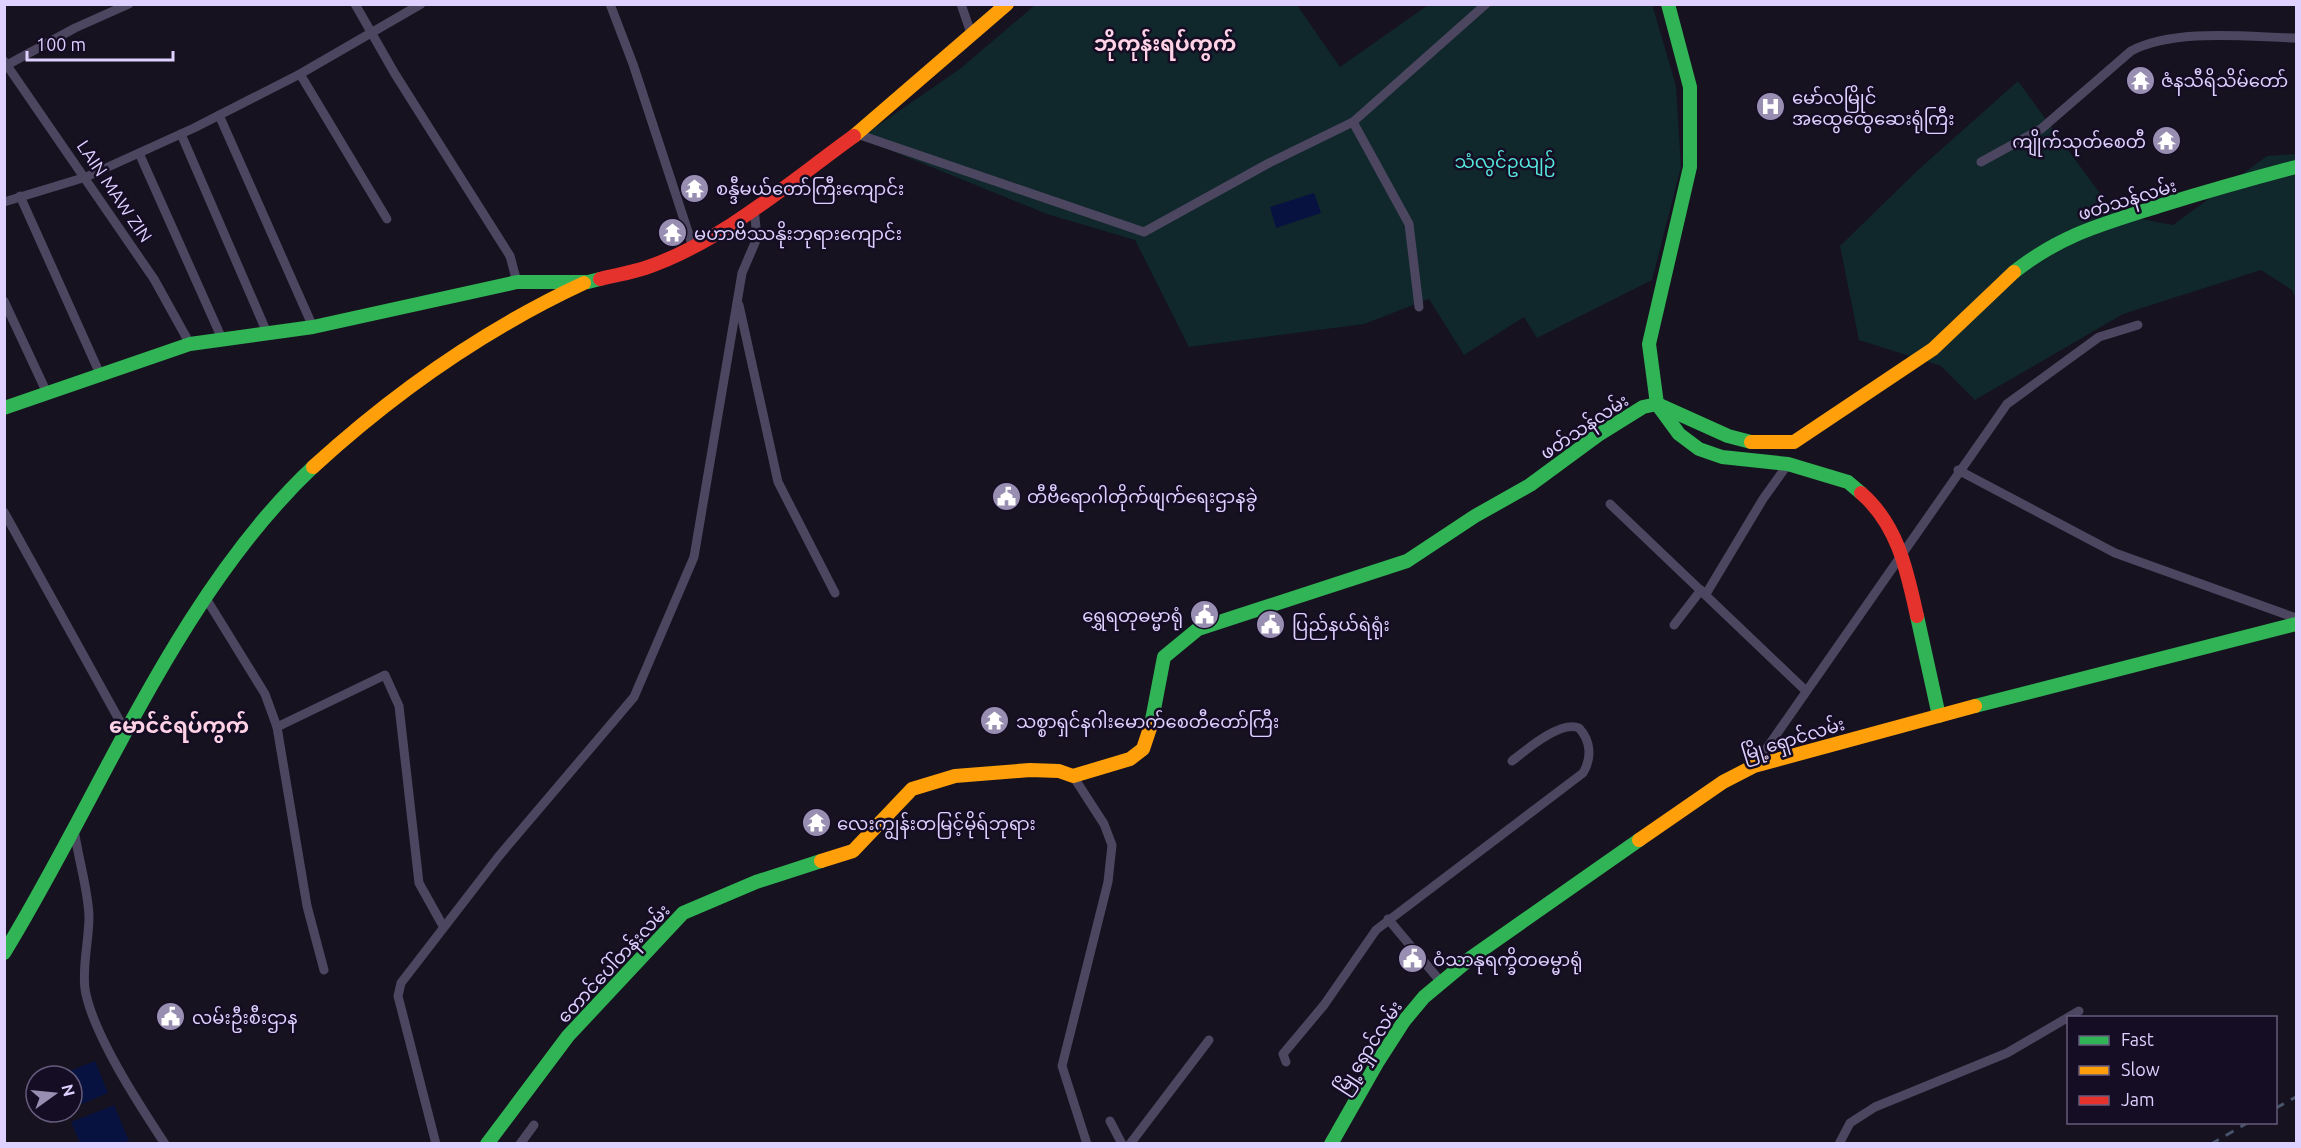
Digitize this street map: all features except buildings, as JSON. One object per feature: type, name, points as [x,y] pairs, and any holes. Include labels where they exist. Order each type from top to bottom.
[{"type":"main road","points":[[4,953],[75,835],[127,734],[207,600],[240,549],[275,505],[372,416],[441,362],[541,301],[588,282],[645,268],[693,247],[754,208],[857,134],[1007,4]]},
{"type":"main road","points":[[1668,4],[1690,87],[1690,167],[1649,344],[1657,404],[1679,434],[1698,449],[1722,457],[1788,464],[1848,482],[1876,506],[1903,553],[1939,716]]},
{"type":"main road","name":"ဖတ်သန်လမ်း","points":[[1072,776],[1130,759],[1143,749],[1150,731],[1164,657],[1198,629],[1407,561],[1475,516],[1530,485],[1598,435],[1643,407],[1657,404],[1728,436],[1755,443],[1794,442],[1933,349],[2010,275],[2033,257],[2075,233],[2237,182],[2296,167]]},
{"type":"main road","points":[[5,406],[190,345],[313,327],[517,282],[588,282]]},
{"type":"main road","name":"မြို့ရှောင်လမ်း","points":[[1331,1143],[1404,1022],[1441,982],[1619,853],[1723,782],[1754,766],[2296,624]]},
{"type":"main road","name":"တောင်ပေါ်တန်းလမ်း","points":[[487,1143],[568,1036],[683,914],[756,882],[853,850],[912,789],[955,776],[1030,770],[1059,771],[1072,776]]},
{"type":"street","points":[[6,63],[75,27],[129,4]]},
{"type":"street","points":[[355,4],[510,256],[517,282]]},
{"type":"street","points":[[4,202],[86,177],[181,134],[300,74],[421,4]]},
{"type":"street","points":[[610,4],[633,64],[693,247]]},
{"type":"street","points":[[961,4],[972,36]]},
{"type":"street","points":[[857,134],[1144,232],[1269,163],[1353,122],[1486,4]]},
{"type":"street","points":[[1981,162],[2041,129],[2132,51],[2143,46],[2187,38],[2296,38]]},
{"type":"street","name":"LAIN MAW ZIN","points":[[6,63],[154,279],[190,345]]},
{"type":"street","points":[[300,74],[387,219]]},
{"type":"street","points":[[219,115],[313,327]]},
{"type":"street","points":[[1353,122],[1408,224],[1419,307]]},
{"type":"street","points":[[181,134],[268,335]]},
{"type":"street","points":[[139,153],[223,341]]},
{"type":"street","points":[[20,196],[100,374]]},
{"type":"street","points":[[436,1143],[398,996],[401,983],[499,855],[634,697],[694,557],[742,273],[757,238],[754,208]]},
{"type":"street","points":[[4,301],[47,393]]},
{"type":"street","points":[[738,303],[778,482],[835,593]]},
{"type":"street","points":[[1754,766],[1903,553],[1958,470],[2007,404],[2099,337],[2138,325]]},
{"type":"street","points":[[1674,625],[1703,592],[1788,464]]},
{"type":"street","points":[[1958,470],[2115,553],[2296,618]]},
{"type":"street","points":[[1610,504],[1806,692]]},
{"type":"street","points":[[4,512],[127,734]]},
{"type":"street","points":[[207,600],[265,694],[277,727],[307,906],[324,970]]},
{"type":"street","points":[[277,727],[385,675],[399,706],[418,883],[443,926]]},
{"type":"street","points":[[1286,1062],[1283,1054],[1324,1005],[1376,930],[1583,773],[1589,761],[1589,751],[1582,732],[1575,726],[1569,726],[1549,735],[1512,761]]},
{"type":"street","points":[[1072,776],[1104,824],[1112,845],[1110,875],[1062,1066],[1087,1143]]},
{"type":"street","points":[[75,835],[89,915],[84,967],[86,992],[101,1033],[137,1101],[165,1143]]},
{"type":"street","points":[[1388,919],[1441,982]]},
{"type":"street","points":[[2070,1016],[2079,1011]]},
{"type":"street","points":[[1839,1143],[1850,1123],[1875,1107],[2007,1053],[2067,1018]]},
{"type":"street","points":[[1130,1143],[1209,1040]]},
{"type":"street","points":[[1110,1121],[1122,1143]]},
{"type":"street","points":[[520,1143],[534,1125]]},
{"type":"green space","name":"သံလွင်ဥယျဉ်","points":[[1652,4],[1676,86],[1681,167],[1652,280],[1537,338],[1524,317],[1464,355],[1429,299],[1364,324],[1189,347],[1135,240],[1047,214],[860,138],[961,68],[1035,5],[1297,5],[1340,67],[1428,5]]},
{"type":"green space","points":[[2018,81],[2115,214],[2173,225],[2267,156],[2296,154],[2296,299],[2292,290],[2261,270],[2123,314],[1975,400],[1941,366],[1859,340],[1840,246],[1918,170]]},
{"type":"shaded area","points":[[1314,193],[1321,213],[1276,228],[1270,207]]},
{"type":"shaded area","points":[[95,1061],[108,1093],[84,1103],[84,1065]]},
{"type":"shaded area","points":[[114,1105],[129,1141],[80,1143],[72,1124],[84,1124],[84,1117]]},
{"type":"railway","points":[[2277,1107],[2296,1097]]},
{"type":"railway","points":[[2211,1144],[2246,1124]]},
{"type":"traffic: fast","points":[[1668,4],[1690,87],[1690,167],[1649,344],[1657,404],[1679,434],[1699,449],[1722,457],[1788,464],[1848,482],[1861,493]]},
{"type":"traffic: fast","points":[[2014,272],[2049,248],[2101,225],[2296,167]]},
{"type":"traffic: fast","points":[[4,408],[190,344],[313,327],[517,282],[588,282],[600,279]]},
{"type":"traffic: fast","points":[[1151,725],[1164,657],[1198,629],[1407,561],[1475,516],[1530,485],[1598,435],[1643,407],[1657,404],[1728,436],[1751,442]]},
{"type":"traffic: fast","points":[[4,953],[181,635],[221,575],[265,518],[313,467]]},
{"type":"traffic: fast","points":[[1917,616],[1939,716]]},
{"type":"traffic: fast","points":[[1975,706],[2296,624]]},
{"type":"traffic: fast","points":[[1331,1144],[1377,1063],[1404,1021],[1424,997],[1472,957],[1639,840]]},
{"type":"traffic: fast","points":[[487,1144],[568,1036],[683,913],[756,882],[821,861]]},
{"type":"traffic: slow","points":[[854,136],[1007,4]]},
{"type":"traffic: slow","points":[[1751,442],[1794,442],[1933,349],[2014,272]]},
{"type":"traffic: slow","points":[[313,467],[376,413],[441,364],[511,321],[584,283]]},
{"type":"traffic: slow","points":[[1639,840],[1723,782],[1754,766],[1975,706]]},
{"type":"traffic: slow","points":[[821,861],[853,851],[912,789],[955,776],[1030,770],[1059,771],[1073,776],[1130,759],[1143,749],[1151,725]]},
{"type":"traffic: jam","points":[[600,279],[645,268],[700,243],[754,210],[854,136]]},
{"type":"traffic: jam","points":[[1861,493],[1884,519],[1892,534],[1905,566],[1917,616]]},
{"type":"place","name":"ဇံနသီရိသိမ်တော်","points":[[2140,80]]},
{"type":"place","name":"မော်လမြိုင် အထွေထွေဆေးရုံကြီး","points":[[1771,107]]},
{"type":"place","name":"ကျိုက်သုတ်စေတီ","points":[[2167,141]]},
{"type":"place","name":"စန္ဒီမယ်တော်ကြီးကျောင်း","points":[[695,188]]},
{"type":"place","name":"မဟာဗိဿနိုးဘုရားကျောင်း","points":[[673,233]]},
{"type":"place","name":"တီဗီရောဂါတိုက်ဖျက်ရေးဌာနခွဲ","points":[[1006,496]]},
{"type":"place","name":"ရွှေရတုဓမ္မာရုံ","points":[[1204,615]]},
{"type":"place","name":"ပြည်နယ်ရဲရုံး","points":[[1271,624]]},
{"type":"place","name":"သစ္စာရှင်နဂါးမောက်စေတီတော်ကြီး","points":[[995,721]]},
{"type":"place","name":"လေးကျွန်းတမြင့်မိုရ်ဘုရား","points":[[816,823]]},
{"type":"place","name":"ဝံသာနုရက္ခိတဓမ္မာရုံ","points":[[1412,959]]},
{"type":"place","name":"လမ်းဦးစီးဌာန","points":[[171,1017]]},
{"type":"district","name":"ဘိုကုန်းရပ်ကွက်","points":[[1165,43]]},
{"type":"district","name":"မောင်ငံရပ်ကွက်","points":[[179,725]]}]
